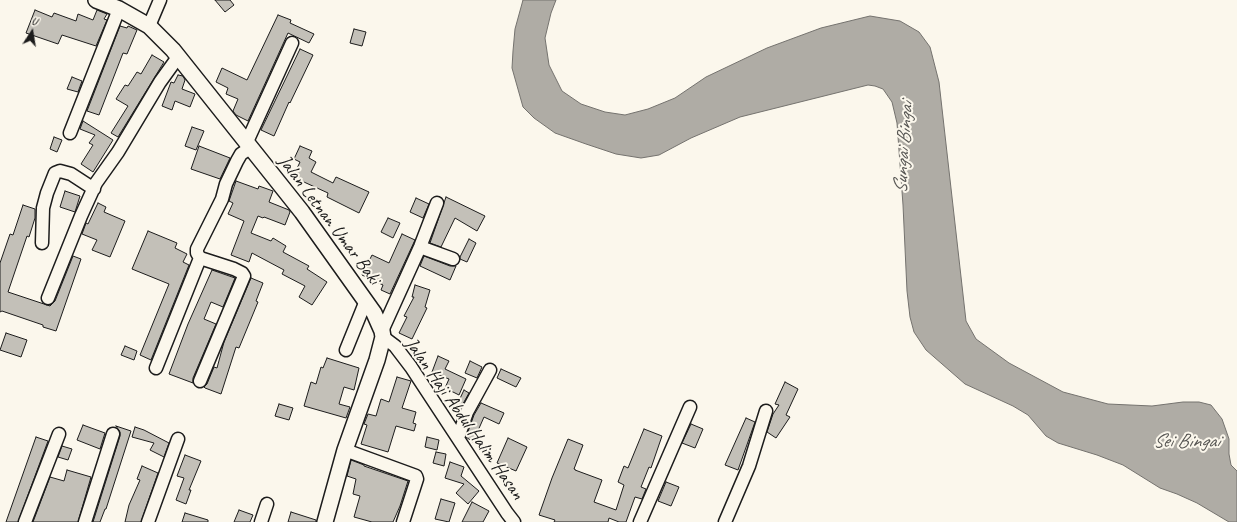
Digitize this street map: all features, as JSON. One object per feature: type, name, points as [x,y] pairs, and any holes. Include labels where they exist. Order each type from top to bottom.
[{"type":"street","name":"Jalan Letnan Umar Baki","points":[[96,0],[119,9],[148,26],[178,57],[302,212],[342,267],[365,303],[374,313],[383,334]]},
{"type":"street","points":[[148,26],[160,0]]},
{"type":"street","points":[[70,133],[119,9]]},
{"type":"street","points":[[200,381],[244,276],[242,273],[234,269],[200,258],[197,253],[198,245],[222,199],[226,184],[248,146],[292,43]]},
{"type":"street","points":[[48,298],[94,189],[160,82],[178,57]]},
{"type":"street","points":[[42,243],[44,203],[55,173],[60,171],[71,174],[94,189]]},
{"type":"street","points":[[325,522],[345,450],[377,360],[383,334],[437,203]]},
{"type":"street","points":[[420,247],[453,260]]},
{"type":"street","points":[[156,368],[200,258]]},
{"type":"street","points":[[346,350],[365,303]]},
{"type":"street","name":"Jalan Haji Abdul Halim Hasan","points":[[383,334],[395,346],[411,367],[510,517]]},
{"type":"street","points":[[458,438],[467,412],[490,370]]},
{"type":"street","points":[[640,522],[690,407]]},
{"type":"street","points":[[725,522],[749,466],[766,411]]},
{"type":"street","points":[[25,522],[59,434]]},
{"type":"street","points":[[85,522],[112,434]]},
{"type":"street","points":[[148,522],[178,439]]},
{"type":"street","points":[[345,450],[416,476],[417,479],[403,522]]},
{"type":"street","points":[[261,522],[267,504]]},
{"type":"street","points":[[510,517],[524,522]]},
{"type":"water","name":"Sei Bingai","points":[[523,0],[556,0],[545,38],[549,65],[562,91],[581,104],[605,112],[625,115],[648,109],[675,98],[706,77],[767,48],[821,28],[870,16],[900,21],[919,32],[930,47],[939,82],[966,321],[976,339],[1009,363],[1063,392],[1108,404],[1152,406],[1183,402],[1199,402],[1211,405],[1222,419],[1229,439],[1231,465],[1237,471],[1237,522],[1229,522],[1197,503],[1160,488],[1123,465],[1058,443],[1046,436],[1028,415],[1013,406],[965,384],[926,350],[914,332],[910,317],[907,291],[897,123],[892,102],[883,89],[868,85],[740,117],[691,138],[659,155],[641,158],[616,154],[555,133],[534,118],[523,107],[512,68],[515,29]]},
{"type":"building","points":[[215,0],[230,0],[234,5],[225,12]]},
{"type":"building","points":[[35,10],[52,17],[54,13],[76,21],[78,14],[93,20],[97,10],[107,14],[104,19],[107,20],[96,46],[62,35],[58,44],[26,33]]},
{"type":"building","points":[[278,15],[291,20],[290,23],[314,34],[309,43],[288,33],[248,121],[236,115],[233,111],[238,99],[226,94],[228,88],[216,82],[222,68],[247,80]]},
{"type":"building","points":[[120,26],[127,28],[128,26],[137,30],[127,54],[123,53],[99,115],[87,111]]},
{"type":"building","points":[[354,29],[366,32],[362,46],[350,43]]},
{"type":"building","points":[[300,49],[313,55],[290,103],[289,102],[274,136],[261,130]]},
{"type":"building","points":[[152,55],[164,62],[118,137],[111,133],[128,106],[116,99],[125,85],[128,86],[137,72],[141,74]]},
{"type":"building","points":[[178,75],[183,76],[185,80],[182,89],[195,94],[190,107],[175,101],[172,110],[162,106],[171,82],[174,83]]},
{"type":"building","points":[[72,77],[82,81],[78,92],[67,89]]},
{"type":"building","points":[[83,121],[113,140],[93,172],[81,164],[93,145],[89,143],[95,135],[80,129]]},
{"type":"building","points":[[192,127],[204,131],[196,150],[185,146]]},
{"type":"building","points":[[54,137],[62,140],[57,152],[50,149]]},
{"type":"building","points":[[199,146],[230,158],[220,179],[191,169]]},
{"type":"building","points":[[300,146],[312,151],[309,158],[316,162],[311,172],[333,183],[336,177],[369,192],[359,213],[327,197],[328,193],[293,177],[300,162],[294,159]]},
{"type":"building","points":[[236,181],[258,189],[259,186],[273,191],[269,202],[289,210],[290,212],[285,225],[258,216],[251,233],[271,241],[273,238],[286,246],[283,252],[309,266],[307,269],[327,282],[312,305],[299,297],[305,286],[282,274],[284,270],[252,253],[249,262],[231,255],[244,221],[228,214],[233,203],[229,201]]},
{"type":"building","points":[[65,191],[80,196],[75,212],[60,207]]},
{"type":"building","points":[[446,197],[485,216],[477,231],[455,218],[441,247],[430,243]]},
{"type":"building","points":[[416,198],[429,204],[423,218],[410,212]]},
{"type":"building","points":[[98,203],[106,207],[104,212],[125,221],[110,257],[92,250],[97,240],[82,234],[86,223],[88,224]]},
{"type":"building","points":[[23,205],[35,209],[35,218],[29,237],[27,236],[8,292],[50,306],[55,301],[73,256],[81,259],[56,331],[2,311],[0,312],[0,263],[10,234],[13,235]]},
{"type":"building","points":[[388,218],[400,223],[393,238],[381,232]]},
{"type":"building","points":[[148,231],[177,243],[175,248],[187,254],[183,262],[189,265],[151,360],[140,355],[169,284],[132,269]]},
{"type":"building","points":[[402,234],[415,240],[390,294],[381,290],[383,285],[362,275],[372,255],[389,263]]},
{"type":"building","points":[[469,239],[476,243],[467,262],[460,259],[460,257]]},
{"type":"building","points":[[424,256],[450,266],[456,266],[450,280],[420,266]]},
{"type":"building","points":[[212,270],[235,278],[223,307],[211,302],[204,319],[216,324],[193,378],[193,383],[169,374],[188,324]]},
{"type":"building","points":[[251,278],[263,283],[256,301],[258,302],[239,348],[236,347],[221,394],[204,387],[207,384],[214,367],[217,368],[224,342]]},
{"type":"building","points":[[415,285],[430,290],[425,307],[427,308],[412,339],[399,333],[407,317],[404,316],[414,297],[412,297]]},
{"type":"building","points":[[6,333],[27,340],[21,357],[0,350]]},
{"type":"building","points":[[125,346],[137,351],[134,360],[121,355]]},
{"type":"building","points":[[438,356],[449,361],[445,369],[466,379],[459,395],[445,388],[449,379],[432,372]]},
{"type":"building","points":[[327,358],[359,368],[354,390],[344,387],[339,404],[350,407],[346,418],[304,406],[311,382],[316,384],[321,367],[323,368]]},
{"type":"building","points":[[470,361],[482,367],[477,378],[465,373]]},
{"type":"building","points":[[501,369],[521,378],[516,387],[497,378]]},
{"type":"building","points":[[397,377],[411,381],[402,408],[416,412],[413,423],[416,424],[414,431],[396,426],[388,452],[361,444],[367,425],[364,424],[368,414],[376,416],[381,399],[389,402]]},
{"type":"building","points":[[785,382],[798,389],[786,415],[790,417],[776,438],[767,432],[773,414],[779,405],[775,404]]},
{"type":"building","points":[[464,390],[469,393],[459,411],[455,409]]},
{"type":"building","points":[[481,403],[504,413],[499,424],[484,417],[473,442],[466,437],[474,415]]},
{"type":"building","points":[[279,404],[293,408],[289,420],[275,416]]},
{"type":"building","points":[[746,418],[755,422],[738,470],[725,465]]},
{"type":"building","points":[[691,424],[703,429],[695,448],[682,443]]},
{"type":"building","points":[[83,425],[105,433],[100,449],[77,440]]},
{"type":"building","points":[[116,426],[131,431],[106,509],[100,522],[93,522],[120,436],[120,432]]},
{"type":"building","points":[[135,427],[169,443],[164,457],[150,450],[154,443],[132,437]]},
{"type":"building","points":[[644,429],[662,436],[651,468],[649,467],[641,487],[646,489],[642,499],[635,497],[626,522],[619,522],[609,518],[608,522],[554,522],[555,520],[539,515],[568,439],[583,445],[574,469],[602,480],[594,502],[616,510],[624,485],[618,482],[624,466],[628,468]]},
{"type":"building","points":[[36,437],[48,441],[18,522],[6,522]]},
{"type":"building","points":[[427,437],[439,440],[437,450],[425,447]]},
{"type":"building","points":[[508,438],[527,447],[516,471],[497,463]]},
{"type":"building","points":[[62,446],[72,449],[68,460],[58,457]]},
{"type":"building","points":[[436,452],[446,454],[444,466],[433,463]]},
{"type":"building","points":[[185,455],[201,461],[189,490],[191,490],[186,504],[176,500],[184,478],[177,476]]},
{"type":"building","points":[[351,460],[408,481],[393,522],[372,522],[354,517],[360,496],[353,494],[356,479],[347,476]]},
{"type":"building","points":[[450,462],[464,467],[461,476],[479,491],[468,504],[456,493],[464,484],[445,478]]},
{"type":"building","points":[[142,466],[158,473],[141,522],[125,522],[129,505],[140,480],[137,479]]},
{"type":"building","points":[[67,470],[91,477],[78,522],[33,522],[50,477],[64,481]]},
{"type":"building","points":[[666,482],[679,487],[671,506],[658,501]]},
{"type":"building","points":[[441,499],[455,503],[449,522],[435,519]]},
{"type":"building","points":[[472,502],[489,511],[483,522],[462,522]]},
{"type":"building","points":[[239,510],[253,515],[250,522],[234,522]]},
{"type":"building","points":[[291,512],[316,520],[316,522],[288,522]]},
{"type":"building","points":[[185,513],[208,520],[208,522],[182,522]]},
{"type":"water label","name":"Sungai Bingai","points":[[904,148]]}]
